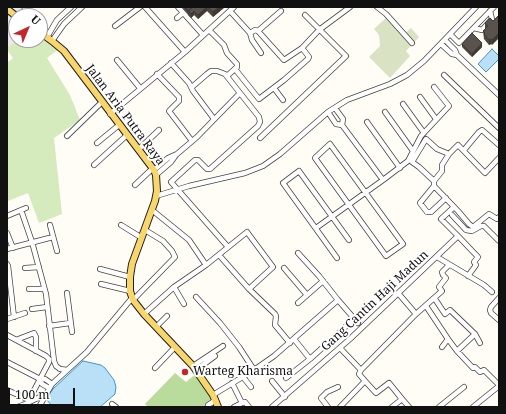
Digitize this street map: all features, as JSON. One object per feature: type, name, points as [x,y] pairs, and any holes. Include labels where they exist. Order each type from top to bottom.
[{"type":"main road","name":"Jalan Aria Putra Raya","points":[[48,38],[64,51],[154,171],[156,196],[132,264],[130,291],[133,299],[144,314],[194,368],[214,398],[218,407]]},
{"type":"street","points":[[52,41],[64,24],[82,7]]},
{"type":"street","points":[[115,26],[140,7]]},
{"type":"street","points":[[145,7],[185,51]]},
{"type":"street","points":[[149,7],[185,51]]},
{"type":"street","points":[[178,7],[203,35]]},
{"type":"street","points":[[258,31],[284,60],[302,48],[319,30],[350,7]]},
{"type":"street","points":[[377,7],[386,14],[412,43]]},
{"type":"street","points":[[156,196],[245,173],[262,166],[280,154],[328,112],[347,100],[390,84],[407,74],[424,61],[476,7]]},
{"type":"street","points":[[450,34],[459,43],[494,7]]},
{"type":"street","points":[[48,35],[57,20],[70,8],[74,15]]},
{"type":"street","points":[[110,114],[232,9],[250,33],[252,40],[261,53]]},
{"type":"street","points":[[250,33],[255,30],[258,31],[281,11]]},
{"type":"street","points":[[474,28],[482,30],[492,19],[490,11]]},
{"type":"street","points":[[177,18],[183,13]]},
{"type":"street","points":[[260,138],[346,56],[305,15]]},
{"type":"street","points":[[209,30],[224,45],[227,53],[236,62],[237,66],[227,76]]},
{"type":"street","points":[[445,40],[456,50],[457,55]]},
{"type":"street","points":[[441,44],[452,54],[457,55],[499,95]]},
{"type":"street","points":[[235,69],[259,99],[308,59],[309,57],[302,48]]},
{"type":"street","points":[[117,60],[140,88]]},
{"type":"street","points":[[171,63],[189,83],[195,95],[214,119]]},
{"type":"street","points":[[192,88],[211,71],[221,72],[227,76],[259,117],[260,122],[258,126],[210,169],[207,169],[198,160],[195,160],[171,182],[228,247]]},
{"type":"street","points":[[157,74],[179,97],[179,101],[169,111],[192,141]]},
{"type":"street","points":[[444,75],[497,123],[499,128]]},
{"type":"street","points":[[316,228],[408,161],[424,133],[449,106],[434,87]]},
{"type":"street","points":[[274,88],[283,100]]},
{"type":"street","points":[[135,185],[154,171],[171,162],[177,154],[240,93]]},
{"type":"street","points":[[420,96],[436,119]]},
{"type":"street","points":[[67,136],[102,102]]},
{"type":"street","points":[[403,104],[424,133]]},
{"type":"street","points":[[335,108],[343,119],[342,125]]},
{"type":"street","points":[[328,112],[336,124],[342,125],[383,180]]},
{"type":"street","points":[[385,112],[413,151]]},
{"type":"street","points":[[367,122],[400,168]]},
{"type":"street","points":[[97,143],[119,125]]},
{"type":"street","points":[[139,149],[159,130]]},
{"type":"street","points":[[464,150],[482,130],[499,145]]},
{"type":"street","points":[[94,165],[127,135]]},
{"type":"street","points":[[449,154],[437,149],[426,139],[412,162],[419,167],[472,227],[489,214],[497,219],[499,217]]},
{"type":"street","points":[[330,144],[366,193],[402,244],[386,256],[315,158],[330,144]]},
{"type":"street","points":[[446,198],[431,212],[427,212],[420,203],[442,171],[442,165],[449,154],[457,145],[464,150],[485,173],[499,158]]},
{"type":"street","points":[[337,258],[283,183],[299,171],[350,240]]},
{"type":"street","points":[[454,206],[441,219],[478,257],[474,262],[476,265],[468,276]]},
{"type":"street","points":[[7,216],[23,210],[44,289],[54,361],[56,366],[60,369],[67,370]]},
{"type":"street","points":[[152,210],[189,240],[206,265]]},
{"type":"street","points":[[452,215],[466,230],[472,230],[484,226],[499,241]]},
{"type":"street","points":[[50,225],[57,251]]},
{"type":"street","points":[[121,225],[142,238]]},
{"type":"street","points":[[39,407],[45,394],[51,386],[87,352],[133,299],[175,257],[163,241],[145,230]]},
{"type":"street","points":[[144,314],[174,287],[206,265],[247,232],[273,266],[273,268],[249,289]]},
{"type":"street","points":[[7,233],[13,248]]},
{"type":"street","name":"Gang Cantin Haji Madun","points":[[272,407],[340,348],[458,236]]},
{"type":"street","points":[[7,249],[53,237]]},
{"type":"street","points":[[298,253],[358,323]]},
{"type":"street","points":[[219,255],[249,289],[275,314],[275,325],[290,343]]},
{"type":"street","points":[[437,257],[484,285],[492,292]]},
{"type":"street","points":[[7,264],[14,317]]},
{"type":"street","points":[[409,407],[389,383],[376,393],[359,374],[361,370],[416,314],[435,299],[442,291],[438,287],[446,278],[442,272],[449,265]]},
{"type":"street","points":[[25,268],[39,267]]},
{"type":"street","points":[[284,268],[307,295]]},
{"type":"street","points":[[100,269],[130,278]]},
{"type":"street","points":[[298,303],[323,281]]},
{"type":"street","points":[[101,284],[130,291]]},
{"type":"street","points":[[174,287],[184,304]]},
{"type":"street","points":[[29,289],[44,289]]},
{"type":"street","points":[[67,293],[72,332]]},
{"type":"street","points":[[398,293],[416,314]]},
{"type":"street","points":[[196,297],[220,323],[239,347],[254,370]]},
{"type":"street","points":[[499,298],[490,310],[491,313],[499,320]]},
{"type":"street","points":[[435,299],[445,314],[450,310],[475,334],[480,343]]},
{"type":"street","points":[[208,407],[214,398],[232,383],[254,370],[290,343],[338,300]]},
{"type":"street","points":[[426,306],[457,351],[473,368],[475,367],[480,372],[484,370],[499,385],[473,407]]},
{"type":"street","points":[[32,309],[47,307]]},
{"type":"street","points":[[7,319],[25,313]]},
{"type":"street","points":[[156,327],[167,316]]},
{"type":"street","points":[[286,378],[310,359],[354,319]]},
{"type":"street","points":[[49,326],[70,323]]},
{"type":"street","points":[[16,340],[34,333],[36,337],[36,351]]},
{"type":"street","points":[[457,351],[475,334]]},
{"type":"street","points":[[7,335],[49,359],[49,362],[30,398],[27,399],[7,390]]},
{"type":"street","points":[[294,339],[310,359]]},
{"type":"street","points":[[442,347],[448,339]]},
{"type":"street","points":[[194,368],[223,346]]},
{"type":"street","points":[[154,368],[175,347]]},
{"type":"street","points":[[340,348],[361,370]]},
{"type":"street","points":[[194,368],[215,356]]},
{"type":"street","points":[[7,362],[40,379],[45,379],[51,386]]},
{"type":"street","points":[[242,377],[251,387]]},
{"type":"street","points":[[272,381],[285,397]]},
{"type":"street","points":[[340,407],[365,381]]},
{"type":"street","points":[[232,383],[242,403]]},
{"type":"street","points":[[328,407],[321,398],[327,392],[338,387]]},
{"type":"street","points":[[439,407],[464,387]]},
{"type":"street","points":[[17,407],[45,394]]},
{"type":"street","points":[[392,407],[402,399]]},
{"type":"street","points":[[234,407],[245,402],[249,407]]},
{"type":"shaded area","points":[[7,7],[28,7],[8,8],[7,47]]},
{"type":"green space","points":[[387,17],[403,35],[411,28],[419,37],[406,51],[410,56],[390,78],[369,57],[380,46],[379,35],[374,29]]},
{"type":"green space","points":[[48,42],[59,49],[47,58],[70,95],[80,120],[54,138],[62,214],[39,223],[28,193],[8,201],[7,200],[7,63],[13,58],[7,50],[7,47],[48,48]]},
{"type":"green space","points":[[175,373],[186,382],[197,373],[217,407],[148,407],[145,404]]},
{"type":"water","points":[[492,49],[499,56],[499,59],[486,72],[478,64]]},
{"type":"water","points":[[83,361],[101,365],[105,368],[114,380],[116,387],[115,394],[100,407],[53,407],[46,399],[53,389]]},
{"type":"building","points":[[185,7],[193,7],[188,11]]},
{"type":"building","points":[[193,7],[207,7],[198,15],[194,11],[191,14],[188,11]]},
{"type":"building","points":[[208,7],[219,7],[213,12]]},
{"type":"building","points":[[499,15],[499,33],[492,40],[489,40],[483,31],[488,26],[485,23],[490,18],[493,21]]},
{"type":"building","points":[[472,33],[482,43],[472,54],[462,44]]},
{"type":"place","name":"Warteg Kharisma","points":[[185,372]]}]
